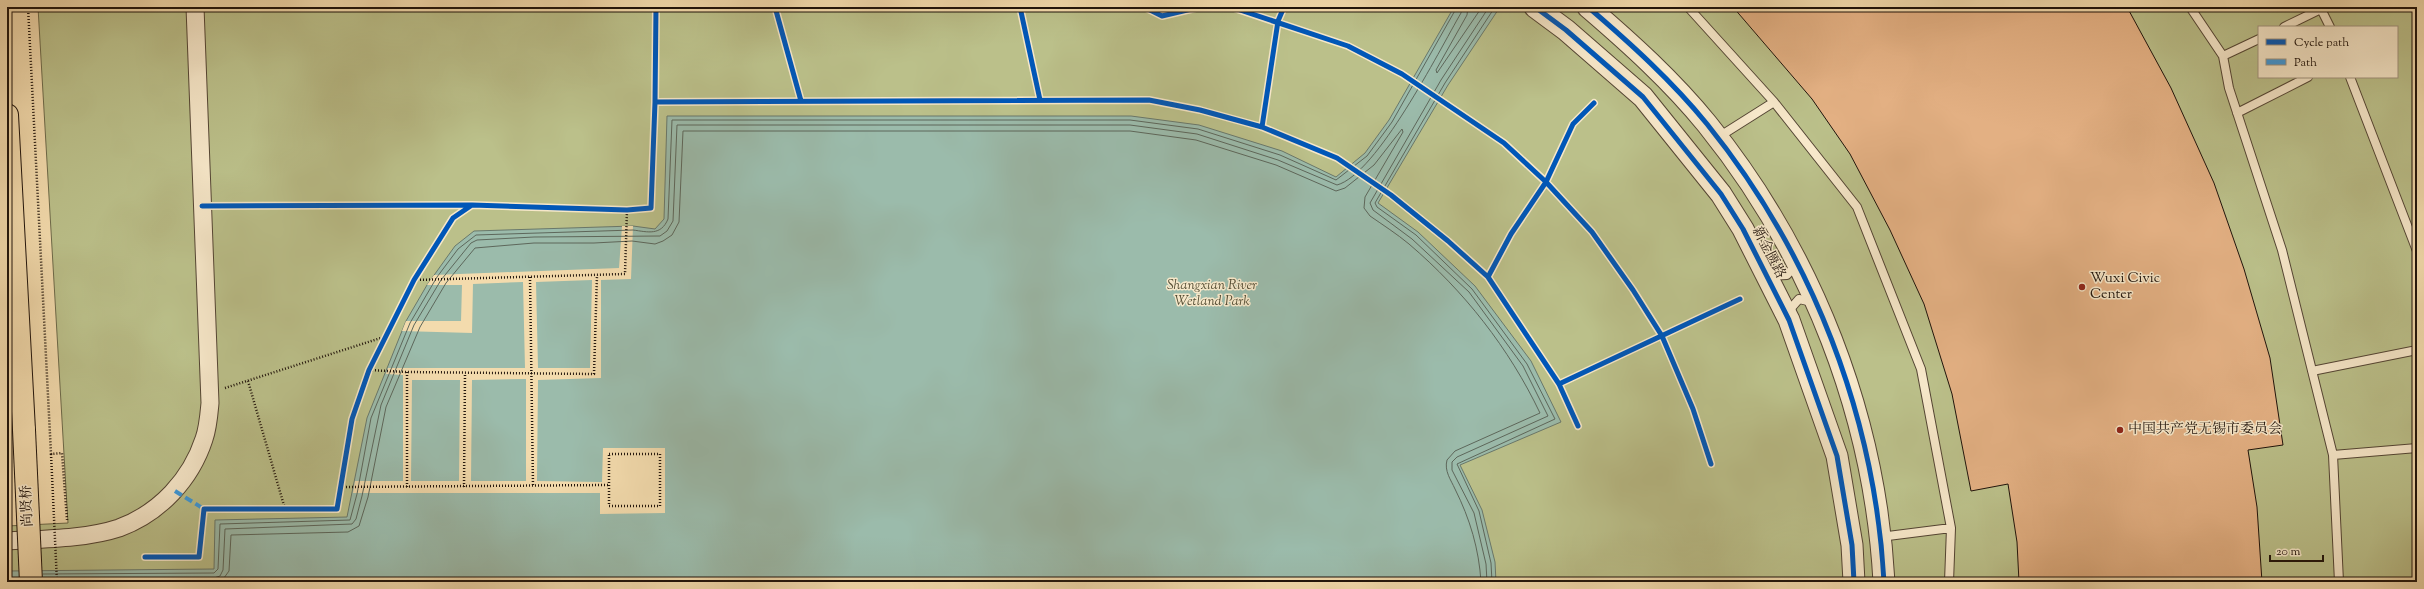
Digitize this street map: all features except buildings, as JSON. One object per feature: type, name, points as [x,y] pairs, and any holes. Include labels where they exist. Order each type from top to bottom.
[{"type":"main road","name":"尚贤桥","points":[[7,115],[32,582]]},
{"type":"street","points":[[7,540],[68,537],[119,528],[150,512],[175,491],[193,466],[205,438],[210,393],[195,7]]},
{"type":"street","name":"新金匮路","points":[[1535,7],[1572,35],[1643,97],[1672,130],[1721,194],[1767,276],[1788,320],[1837,456],[1852,545],[1854,582]]},
{"type":"street","name":"新金匮路","points":[[1588,7],[1672,85],[1717,138],[1739,167],[1794,257],[1817,305],[1851,393],[1866,450],[1880,537],[1884,582]]},
{"type":"lane","points":[[1688,7],[1774,102],[1857,206],[1921,369],[1951,528],[1949,582]]},
{"type":"lane","points":[[2190,7],[2223,56],[2237,113],[2282,250],[2333,455],[2339,582]]},
{"type":"lane","points":[[2286,26],[2321,8],[2330,26]]},
{"type":"lane","points":[[2223,56],[2258,39]]},
{"type":"lane","points":[[2237,113],[2306,78]]},
{"type":"lane","points":[[2350,78],[2417,251]]},
{"type":"lane","points":[[1717,138],[1774,102]]},
{"type":"lane","name":"新金匮路","points":[[1767,276],[1780,278],[1787,276],[1793,268],[1794,257]]},
{"type":"lane","points":[[1788,320],[1792,307],[1798,299],[1808,299],[1817,305]]},
{"type":"lane","points":[[2312,371],[2417,350]]},
{"type":"lane","points":[[2333,455],[2417,448]]},
{"type":"lane","points":[[1880,537],[1951,528]]},
{"type":"path","points":[[28,7],[57,582]]},
{"type":"path","points":[[414,280],[530,278],[626,274],[627,210]]},
{"type":"path","points":[[369,370],[407,372],[594,374],[597,275]]},
{"type":"path","points":[[530,278],[533,486]]},
{"type":"path","points":[[210,393],[387,336]]},
{"type":"path","points":[[407,372],[407,487]]},
{"type":"path","points":[[464,487],[465,373]]},
{"type":"path","points":[[248,380],[285,509]]},
{"type":"path","points":[[51,454],[62,453],[68,537]]},
{"type":"path","points":[[609,454],[660,454],[660,506],[609,506],[609,486],[609,454]]},
{"type":"path","points":[[340,487],[609,486]]},
{"type":"green space","name":"Shangxian River Wetland Park","points":[[38,7],[2417,7],[2417,582],[7,582],[7,526],[68,523]]},
{"type":"water","points":[[1454,7],[1500,7],[1448,85],[1378,203],[1418,232],[1475,286],[1531,361],[1561,422],[1460,465],[1482,510],[1495,562],[1496,582],[7,582],[7,571],[214,569],[215,520],[347,517],[367,418],[406,321],[427,285],[455,246],[474,231],[633,226],[655,229],[664,219],[667,116],[1131,116],[1199,125],[1282,151],[1336,177],[1365,153],[1389,120]]},
{"type":"pier","points":[[622,226],[633,226],[631,279],[601,280],[601,378],[538,380],[537,481],[602,482],[603,448],[665,448],[665,513],[600,514],[600,493],[353,493],[355,481],[403,481],[403,375],[386,374],[388,368],[525,368],[523,282],[473,284],[472,333],[402,331],[406,321],[461,321],[462,285],[427,285],[434,275],[619,268]],"holes":[[[592,280],[590,368],[538,368],[536,282]],[[526,379],[526,481],[471,481],[472,380]],[[412,380],[460,380],[459,481],[411,481]]]},
{"type":"marked path","points":[[175,491],[204,509]]},
{"type":"cycle path","points":[[655,102],[656,7]]},
{"type":"cycle path","points":[[775,7],[801,101]]},
{"type":"cycle path","points":[[1020,7],[1040,100]]},
{"type":"cycle path","points":[[1144,7],[1162,16],[1200,7]]},
{"type":"cycle path","points":[[1231,7],[1348,46],[1402,74],[1504,143],[1546,182],[1592,232],[1633,290],[1662,336],[1693,409],[1711,464]]},
{"type":"cycle path","points":[[1262,127],[1278,21],[1284,7]]},
{"type":"cycle path","points":[[1535,7],[1566,30],[1643,97],[1721,194],[1743,229],[1789,320],[1837,456],[1852,545],[1854,582]]},
{"type":"cycle path","points":[[1588,7],[1650,63],[1680,93],[1707,124],[1744,174],[1778,227],[1807,282],[1832,340],[1852,398],[1867,459],[1878,520],[1884,582]]},
{"type":"cycle path","points":[[145,557],[199,557],[204,509],[337,509],[352,419],[369,370],[414,280],[453,218],[472,205],[627,210],[651,208],[655,102],[1149,100],[1200,110],[1262,127],[1337,158],[1391,195],[1448,241],[1488,277],[1559,384],[1578,426]]},
{"type":"cycle path","points":[[1488,277],[1511,234],[1546,182],[1573,124],[1594,103]]},
{"type":"cycle path","points":[[202,206],[472,205]]},
{"type":"cycle path","points":[[1559,384],[1740,299]]},
{"type":"place","name":"Wuxi Civic Center","points":[[2082,287]]},
{"type":"place","name":"中国共产党无锡市委员会","points":[[2120,430]]}]
